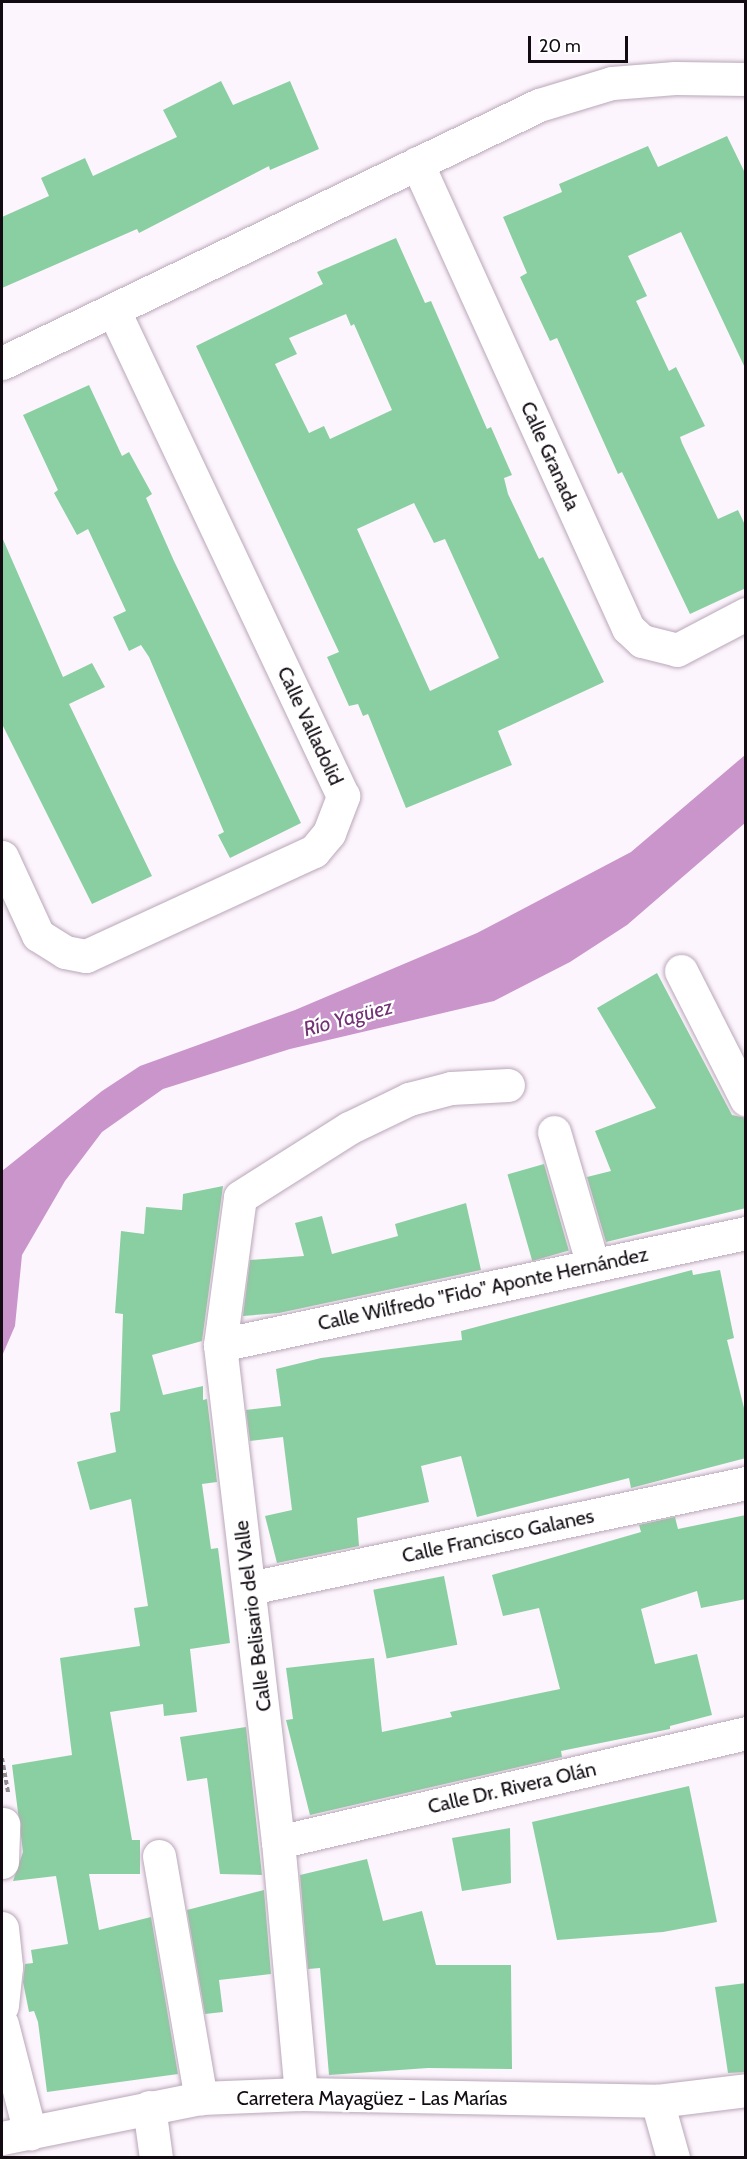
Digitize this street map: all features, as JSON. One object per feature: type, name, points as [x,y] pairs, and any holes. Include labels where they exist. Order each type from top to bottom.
[{"type":"street","points":[[2,363],[539,105],[612,83],[675,78],[743,84]]},
{"type":"street","name":"Calle Granada","points":[[417,163],[628,628],[642,640],[677,650],[746,614]]},
{"type":"street","name":"Calle Valladolid","points":[[2,857],[38,935],[64,952],[86,956],[314,851],[329,833],[343,796],[114,311]]},
{"type":"street","points":[[681,971],[746,1099]]},
{"type":"street","name":"Calle Belisario del Valle","points":[[301,2094],[278,1842],[220,1345],[240,1197],[290,1168],[349,1128],[409,1099],[451,1088],[508,1085]]},
{"type":"street","points":[[554,1132],[593,1265]]},
{"type":"street","name":"Calle Wilfredo \"Fido\" Aponte Hernández","points":[[220,1345],[746,1233]]},
{"type":"street","name":"Calle Francisco Galanes","points":[[250,1588],[746,1483]]},
{"type":"street","name":"Calle Dr. Rivera Olán","points":[[278,1842],[746,1733]]},
{"type":"street","points":[[2,1862],[3,1824]]},
{"type":"street","points":[[159,1856],[201,2098]]},
{"type":"street","points":[[2,1928],[6,1967],[2,2006]]},
{"type":"street","points":[[2,2024],[16,2136]]},
{"type":"street","name":"Carretera Mayagüez - Las Marías","points":[[16,2136],[201,2098],[301,2094],[657,2102],[746,2090]]},
{"type":"street","points":[[657,2102],[673,2157]]},
{"type":"street","points":[[149,2107],[156,2157]]},
{"type":"water","name":"Río Yagüez","points":[[745,755],[745,823],[627,925],[570,962],[494,1001],[290,1049],[163,1089],[102,1132],[65,1181],[22,1255],[15,1326],[2,1356],[2,1171],[102,1091],[140,1066],[295,1010],[477,933],[631,852]]},
{"type":"building","points":[[221,81],[233,105],[290,81],[319,149],[270,170],[269,166],[139,233],[137,229],[2,288],[2,217],[49,196],[41,178],[85,158],[93,176],[177,137],[163,110]]},
{"type":"building","points":[[727,136],[746,175],[746,370],[681,232],[628,256],[647,296],[636,301],[669,371],[676,367],[705,426],[680,437],[682,443],[718,519],[738,510],[746,527],[746,588],[690,614],[622,472],[618,474],[557,338],[550,341],[520,277],[527,273],[503,217],[562,192],[559,184],[648,146],[658,167]]},
{"type":"building","points":[[396,238],[425,303],[431,301],[487,429],[491,427],[512,475],[504,478],[508,494],[539,559],[543,557],[604,682],[498,731],[512,765],[406,808],[368,714],[363,716],[358,704],[349,706],[327,657],[339,652],[196,346],[323,284],[317,272]],"holes":[[[346,314],[351,326],[354,324],[392,410],[330,439],[324,426],[309,433],[275,364],[297,354],[289,338]],[[414,503],[434,543],[445,539],[499,658],[430,691],[357,529]]]},
{"type":"building","points":[[89,385],[122,456],[129,452],[152,494],[146,498],[174,561],[301,823],[230,858],[218,835],[224,832],[149,657],[141,645],[129,651],[113,617],[126,611],[88,529],[77,535],[54,493],[58,490],[23,415]]},
{"type":"building","points":[[2,537],[63,677],[92,663],[105,687],[69,704],[152,876],[92,904],[2,724]]},
{"type":"building","points":[[657,973],[732,1115],[746,1118],[746,1208],[606,1242],[587,1177],[611,1171],[595,1131],[656,1108],[597,1008]]},
{"type":"building","points":[[544,1164],[569,1251],[532,1261],[507,1174]]},
{"type":"building","points":[[223,1186],[202,1341],[152,1355],[163,1395],[203,1386],[203,1400],[207,1399],[217,1482],[202,1484],[211,1549],[218,1548],[230,1643],[190,1649],[197,1712],[164,1716],[163,1704],[110,1712],[132,1840],[140,1840],[140,1874],[89,1874],[99,1930],[151,1917],[178,2074],[47,2092],[38,2022],[34,2011],[29,2012],[23,1982],[25,1964],[33,1963],[31,1950],[68,1944],[56,1876],[13,1881],[23,1852],[12,1765],[72,1755],[60,1658],[140,1646],[134,1608],[148,1606],[131,1499],[90,1510],[77,1462],[116,1452],[110,1413],[120,1411],[123,1314],[115,1313],[121,1231],[144,1234],[146,1207],[182,1210],[183,1194]]},
{"type":"building","points":[[466,1203],[481,1270],[279,1313],[243,1316],[250,1260],[304,1256],[295,1223],[322,1216],[332,1254],[398,1236],[395,1224]]},
{"type":"building","points":[[692,1270],[693,1275],[720,1270],[734,1338],[727,1340],[746,1416],[746,1458],[631,1488],[629,1478],[477,1517],[461,1456],[421,1466],[429,1502],[357,1518],[359,1546],[277,1563],[265,1516],[292,1510],[283,1437],[250,1441],[246,1410],[281,1406],[276,1369],[321,1358],[462,1340],[461,1331]]},
{"type":"building","points":[[746,1515],[746,1599],[701,1608],[697,1591],[641,1609],[655,1664],[697,1654],[712,1715],[670,1726],[670,1729],[561,1751],[562,1757],[310,1815],[286,1720],[293,1719],[286,1668],[374,1658],[382,1732],[452,1717],[450,1712],[560,1689],[539,1608],[503,1616],[492,1575],[641,1532],[639,1525],[675,1517],[678,1529]]},
{"type":"building","points":[[444,1576],[457,1645],[387,1658],[373,1590]]},
{"type":"building","points":[[246,1727],[262,1875],[220,1874],[207,1778],[187,1781],[180,1737]]},
{"type":"building","points":[[689,1786],[717,1922],[663,1932],[557,1940],[532,1822]]},
{"type":"building","points":[[510,1828],[511,1883],[462,1891],[452,1838]]},
{"type":"building","points":[[367,1859],[383,1921],[422,1911],[436,1965],[511,1965],[512,2069],[428,2068],[329,2075],[320,1968],[308,1969],[300,1875]]},
{"type":"building","points":[[264,1890],[271,1974],[219,1980],[223,2012],[205,2014],[187,1910]]},
{"type":"building","points":[[746,1983],[746,2072],[728,2073],[715,1987]]}]
